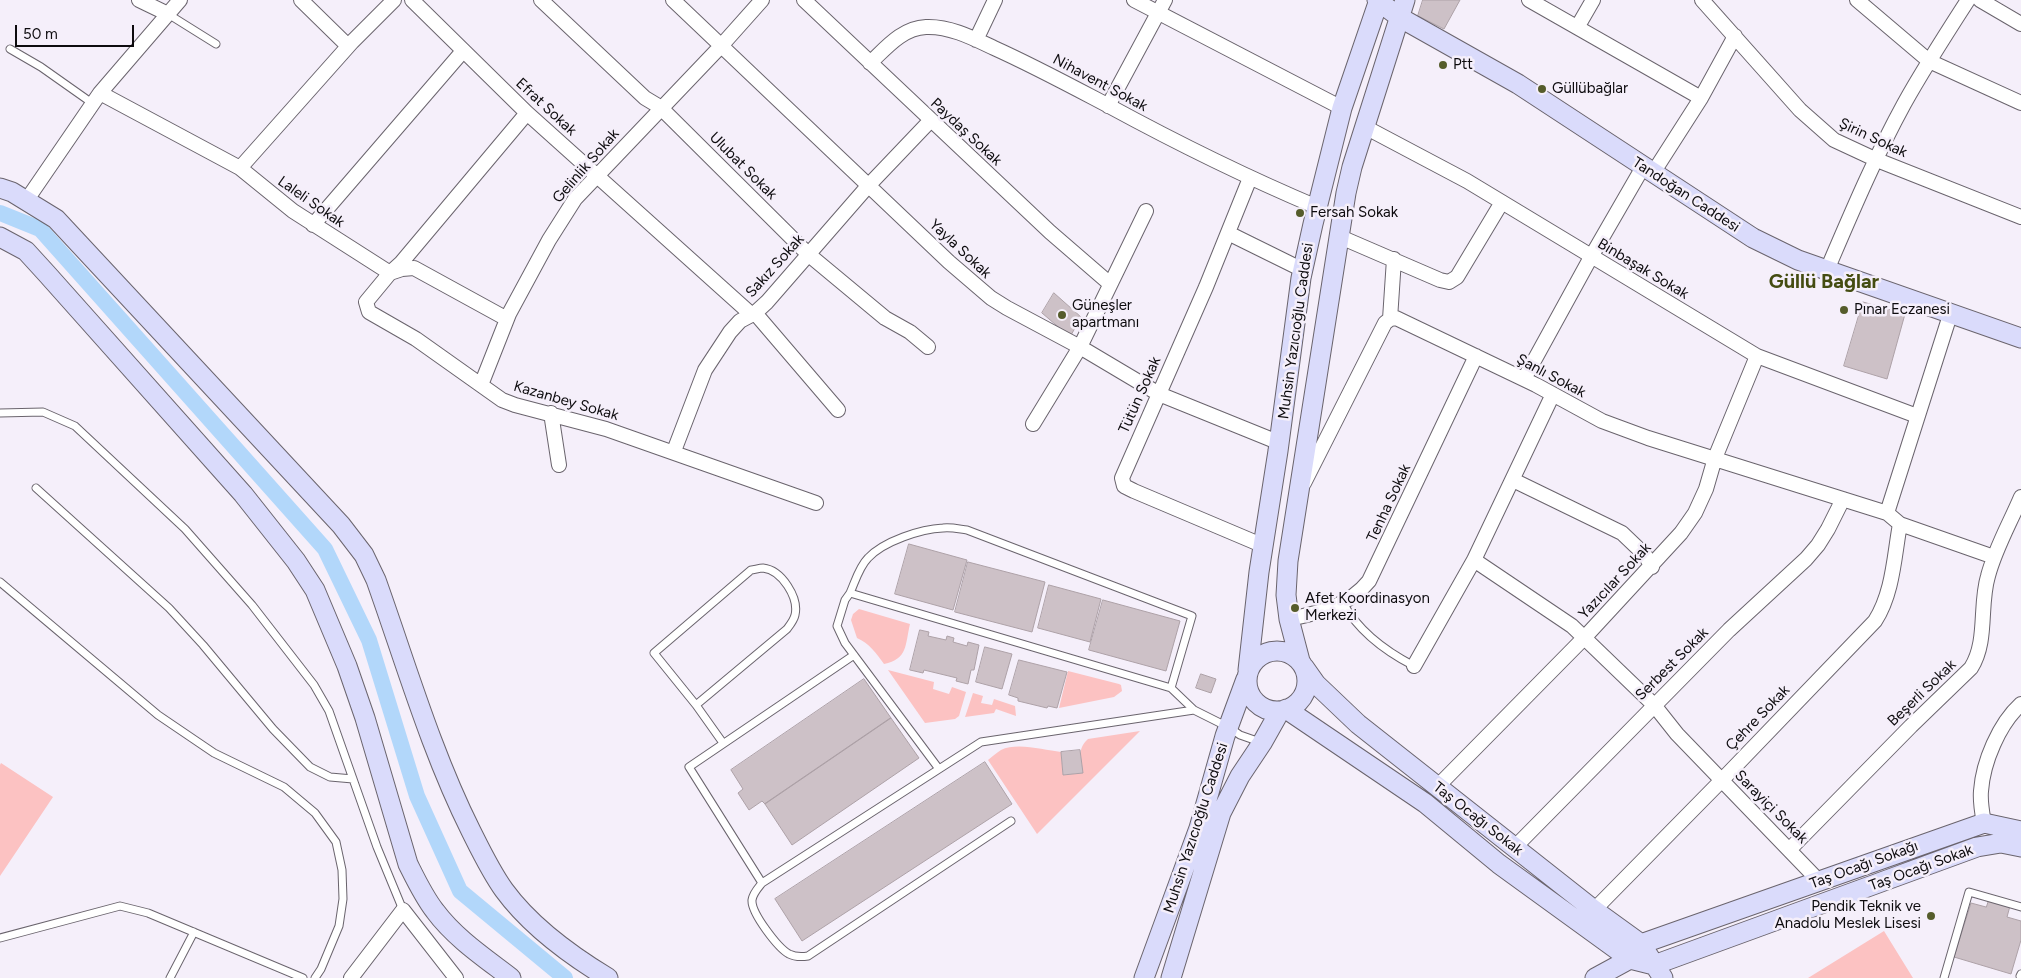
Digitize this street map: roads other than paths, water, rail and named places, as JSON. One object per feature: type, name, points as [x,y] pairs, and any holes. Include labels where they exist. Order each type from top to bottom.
[{"type":"street","points":[[139,0],[168,14]]},
{"type":"street","points":[[26,201],[96,98],[180,0]]},
{"type":"street","points":[[301,0],[348,46]]},
{"type":"street","points":[[240,168],[348,46],[394,0]]},
{"type":"street","name":"Efrat Sokak","points":[[412,0],[527,112],[753,314],[838,410]]},
{"type":"street","name":"Ulubat Sokak","points":[[541,0],[645,98],[660,108],[808,254],[885,318],[910,332],[928,348]]},
{"type":"street","name":"Yayla Sokak","points":[[673,0],[949,262],[991,298],[1024,318],[1080,347],[1159,394],[1280,443]]},
{"type":"street","name":"Gelinlik Sokak","points":[[481,385],[507,319],[549,240],[575,199],[721,46],[762,0]]},
{"type":"street","name":"Paydaş Sokak","points":[[804,0],[930,121],[1050,232],[1110,283]]},
{"type":"street","points":[[976,40],[995,0]]},
{"type":"street","points":[[1134,0],[1342,108]]},
{"type":"street","points":[[1108,106],[1165,0]]},
{"type":"street","name":"Tandoğan Caddesi","points":[[1378,0],[1402,9],[1753,238],[1798,260],[2021,338]]},
{"type":"street","name":"Muhsin Yazıcıoğlu Caddesi","points":[[1144,978],[1199,828],[1226,736],[1247,674],[1303,270],[1342,108],[1378,0]]},
{"type":"street","points":[[1530,0],[1701,98]]},
{"type":"street","points":[[1578,26],[1593,0]]},
{"type":"street","name":"Şirin Sokak","points":[[1702,0],[1813,124],[1834,140],[1877,160],[2021,217]]},
{"type":"street","points":[[1857,0],[1929,61],[2021,103]]},
{"type":"street","points":[[1827,270],[1860,194],[1903,106],[1968,0]]},
{"type":"street","points":[[1980,0],[2021,24]]},
{"type":"street","name":"Muhsin Yazıcıoğlu Caddesi","points":[[1302,664],[1289,619],[1286,595],[1288,562],[1338,236],[1352,167],[1402,9]]},
{"type":"street","name":"Nihavent Sokak","points":[[870,63],[898,37],[910,30],[926,27],[943,29],[976,40],[1070,84],[1108,106],[1250,178],[1315,215]]},
{"type":"street","points":[[1524,379],[1591,257],[1648,170],[1701,98],[1735,36]]},
{"type":"street","points":[[313,225],[463,51]]},
{"type":"street","name":"Laleli Sokak","points":[[96,98],[240,168],[269,194],[313,225],[390,273]]},
{"type":"street","points":[[390,273],[401,263],[527,112]]},
{"type":"street","name":"Sakız Sokak","points":[[674,451],[705,370],[730,332],[740,321],[753,314],[772,296],[868,186],[930,121]]},
{"type":"street","name":"Binbaşak Sokak","points":[[1365,127],[1467,181],[1757,356],[1917,416]]},
{"type":"street","name":"Tütün Sokak","points":[[1250,178],[1122,478],[1124,486],[1264,546]]},
{"type":"street","points":[[0,188],[12,192],[56,219],[341,525],[364,555],[376,580],[443,772],[486,860],[505,891],[526,915],[548,936],[608,978]]},
{"type":"street","points":[[1315,215],[1338,236],[1440,280],[1449,282],[1457,277],[1502,202]]},
{"type":"street","points":[[1033,424],[1080,347],[1146,210]]},
{"type":"street","points":[[1228,233],[1303,270]]},
{"type":"street","points":[[0,237],[26,251],[243,494],[296,561],[315,590],[347,666],[365,718],[408,864],[418,884],[435,911],[457,935],[511,978]]},
{"type":"street","points":[[1300,491],[1385,323],[1390,319],[1394,259]]},
{"type":"street","points":[[390,273],[402,268],[414,268],[507,319]]},
{"type":"street","name":"Kazanbey Sokak","points":[[390,273],[366,302],[369,312],[416,339],[502,400],[606,428],[674,451],[816,504]]},
{"type":"street","points":[[1951,312],[1887,513],[1900,524],[1994,557]]},
{"type":"street","name":"Şanlı Sokak","points":[[1390,319],[1396,318],[1418,328],[1524,379],[1602,421],[1648,438],[1887,513]]},
{"type":"street","name":"Tenha Sokak","points":[[1289,619],[1344,603],[1360,592],[1377,566],[1476,356]]},
{"type":"street","name":"Yazıcılar Sokak","points":[[1437,788],[1585,637],[1682,533],[1695,513],[1706,489],[1715,458],[1757,356]]},
{"type":"street","points":[[1414,666],[1474,560],[1553,394]]},
{"type":"street","points":[[551,413],[559,465]]},
{"type":"street","points":[[1513,480],[1622,533],[1645,555],[1652,567]]},
{"type":"street","name":"Beşerli Sokak","points":[[1790,849],[1911,726],[1972,668],[1979,649],[1987,577],[2021,497]]},
{"type":"street","name":"Serbest Sokak","points":[[1515,847],[1729,630],[1806,559],[1828,529],[1843,499]]},
{"type":"street","name":"Çehre Sokak","points":[[1594,910],[1874,621],[1883,608],[1888,594],[1900,524]]},
{"type":"street","name":"Sarayiçi Sokak","points":[[1474,560],[1572,626],[1585,637],[1654,705],[1677,734],[1721,781],[1790,849],[1819,881]]},
{"type":"street","points":[[1272,650],[1288,652],[1302,664],[1307,677],[1303,696],[1297,703],[1283,710],[1263,708],[1250,696],[1247,674],[1258,657],[1272,650]]},
{"type":"street","name":"Taş Ocağı Sokak","points":[[1302,664],[1316,684],[1347,715],[1437,788],[1594,910],[1642,944],[1658,972]]},
{"type":"street","points":[[2021,704],[2005,721],[1990,756],[1981,791],[1984,822],[2021,831]]},
{"type":"street","name":"Muhsin Yazıcıoğlu Caddesi","points":[[1170,978],[1222,813],[1240,776],[1283,710]]},
{"type":"street","name":"Taş Ocağı Sokak","points":[[1283,710],[1425,803],[1499,864],[1630,959],[1658,972],[1827,901],[1977,847],[2001,843],[2021,847]]},
{"type":"street","points":[[1425,803],[1437,788]]},
{"type":"street","name":"Taş Ocağı Sokağı","points":[[1642,944],[1984,822]]},
{"type":"street","points":[[1499,864],[1515,847]]},
{"type":"street","points":[[1819,881],[1827,901]]},
{"type":"street","points":[[350,978],[403,910],[456,978]]},
{"type":"street","points":[[1580,924],[1594,910]]},
{"type":"street","points":[[1595,978],[1630,959],[1642,944]]},
{"type":"lane","points":[[168,14],[216,44]]},
{"type":"lane","points":[[10,49],[96,98]]},
{"type":"lane","points":[[0,413],[43,412],[75,426],[185,529],[252,605],[314,686],[335,723],[377,847],[403,910]]},
{"type":"lane","points":[[36,488],[169,608],[203,645],[273,729],[310,768],[330,777],[353,779]]},
{"type":"lane","points":[[939,769],[845,643],[837,626],[845,600],[867,558],[881,548],[907,536],[945,528],[967,530],[1192,616],[1171,688]]},
{"type":"lane","points":[[696,705],[787,629],[795,616],[795,598],[788,585],[776,575],[763,568],[751,570],[654,653],[696,705],[723,743]]},
{"type":"lane","points":[[0,582],[48,620],[158,715],[214,753],[284,787],[315,813],[336,842],[342,870],[343,899],[340,926],[321,969],[315,978]]},
{"type":"lane","points":[[850,593],[1171,688],[1194,710],[1230,728],[1245,738],[1262,743]]},
{"type":"lane","points":[[1344,603],[1351,617],[1364,632],[1381,647],[1414,666]]},
{"type":"lane","points":[[762,883],[688,767],[854,655]]},
{"type":"lane","points":[[1011,821],[808,956],[790,955],[783,950],[768,932],[755,911],[752,901],[755,892],[762,883],[981,742],[1194,710]]},
{"type":"lane","points":[[1944,978],[1969,892],[2021,907]]},
{"type":"lane","points":[[0,938],[120,906],[148,913],[303,978]]},
{"type":"lane","points":[[170,978],[194,932]]},
{"type":"waterway","points":[[0,213],[40,229],[325,549],[369,640],[417,796],[460,891],[565,978]]},
{"type":"place","name":"Ptt","points":[[1443,65]]},
{"type":"place","name":"Güllübağlar","points":[[1542,89]]},
{"type":"place","name":"Fersah Sokak","points":[[1300,213]]},
{"type":"place","name":"Pınar Eczanesi","points":[[1844,310]]},
{"type":"place","name":"Güneşler apartmanı","points":[[1062,315]]},
{"type":"place","name":"Afet Koordinasyon Merkezi","points":[[1295,608]]},
{"type":"place","name":"Pendik Teknik ve Anadolu Meslek Lisesi","points":[[1931,916]]},
{"type":"district","name":"Güllü Bağlar","points":[[1824,282]]}]
